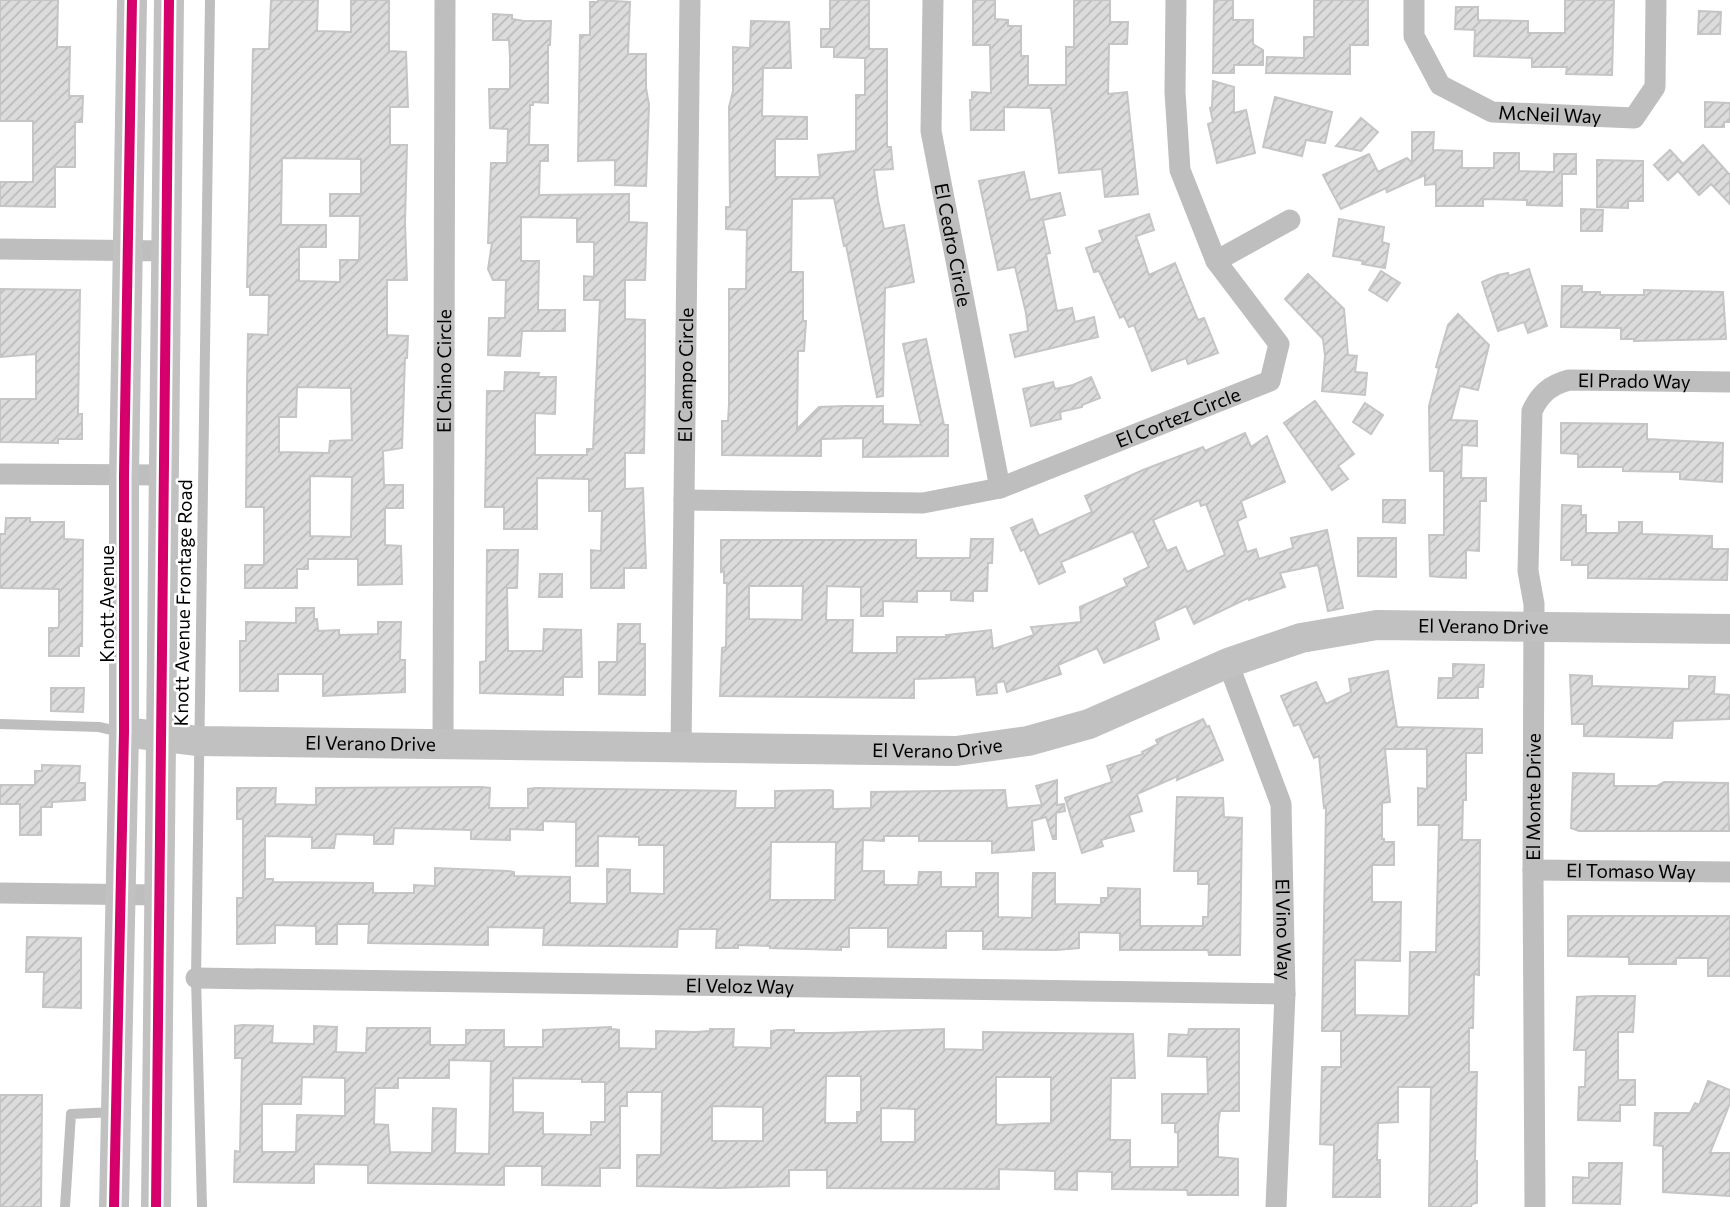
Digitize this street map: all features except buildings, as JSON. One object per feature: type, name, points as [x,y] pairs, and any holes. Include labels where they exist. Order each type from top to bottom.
[{"type":"main road","name":"Knott Avenue","points":[[114,1207],[124,732],[124,476],[132,0]]},
{"type":"main road","points":[[156,1207],[169,0]]},
{"type":"main road","name":"El Verano Drive","points":[[124,732],[198,741],[956,751],[1028,741],[1089,724],[1228,663],[1301,638],[1377,625],[1730,629]]},
{"type":"street","name":"El Chino Circle","points":[[443,744],[446,0]]},
{"type":"street","name":"El Campo Circle","points":[[681,749],[690,0]]},
{"type":"street","name":"El Cedro Circle","points":[[933,0],[932,131],[1000,488]]},
{"type":"street","name":"El Cortez Circle","points":[[684,500],[923,503],[1000,488],[1270,380],[1279,344],[1216,261],[1180,170],[1174,92],[1176,0]]},
{"type":"street","name":"McNeil Way","points":[[1414,0],[1414,36],[1440,85],[1492,112],[1634,118],[1655,87],[1656,0]]},
{"type":"street","points":[[1216,261],[1290,220]]},
{"type":"street","points":[[0,249],[167,251]]},
{"type":"street","name":"El Prado Way","points":[[1538,388],[1569,380],[1730,382]]},
{"type":"street","name":"El Monte Drive","points":[[1535,1207],[1534,604],[1528,571],[1531,421],[1538,388]]},
{"type":"street","points":[[0,474],[165,475]]},
{"type":"street","name":"El Vino Way","points":[[1228,663],[1281,804],[1284,994],[1276,1207]]},
{"type":"street","name":"El Tomaso Way","points":[[1533,870],[1730,872]]},
{"type":"street","points":[[0,893],[160,895]]},
{"type":"street","name":"El Veloz Way","points":[[196,978],[1284,994]]},
{"type":"lane","name":"Knott Avenue Frontage Road","points":[[202,1207],[196,978],[211,0]]},
{"type":"lane","points":[[0,723],[99,727],[124,732]]},
{"type":"lane","points":[[65,1207],[71,1114],[116,1112]]},
{"type":"cycle path","points":[[114,1207],[124,732],[124,476],[132,0]]},
{"type":"cycle path","points":[[156,1207],[169,0]]}]
